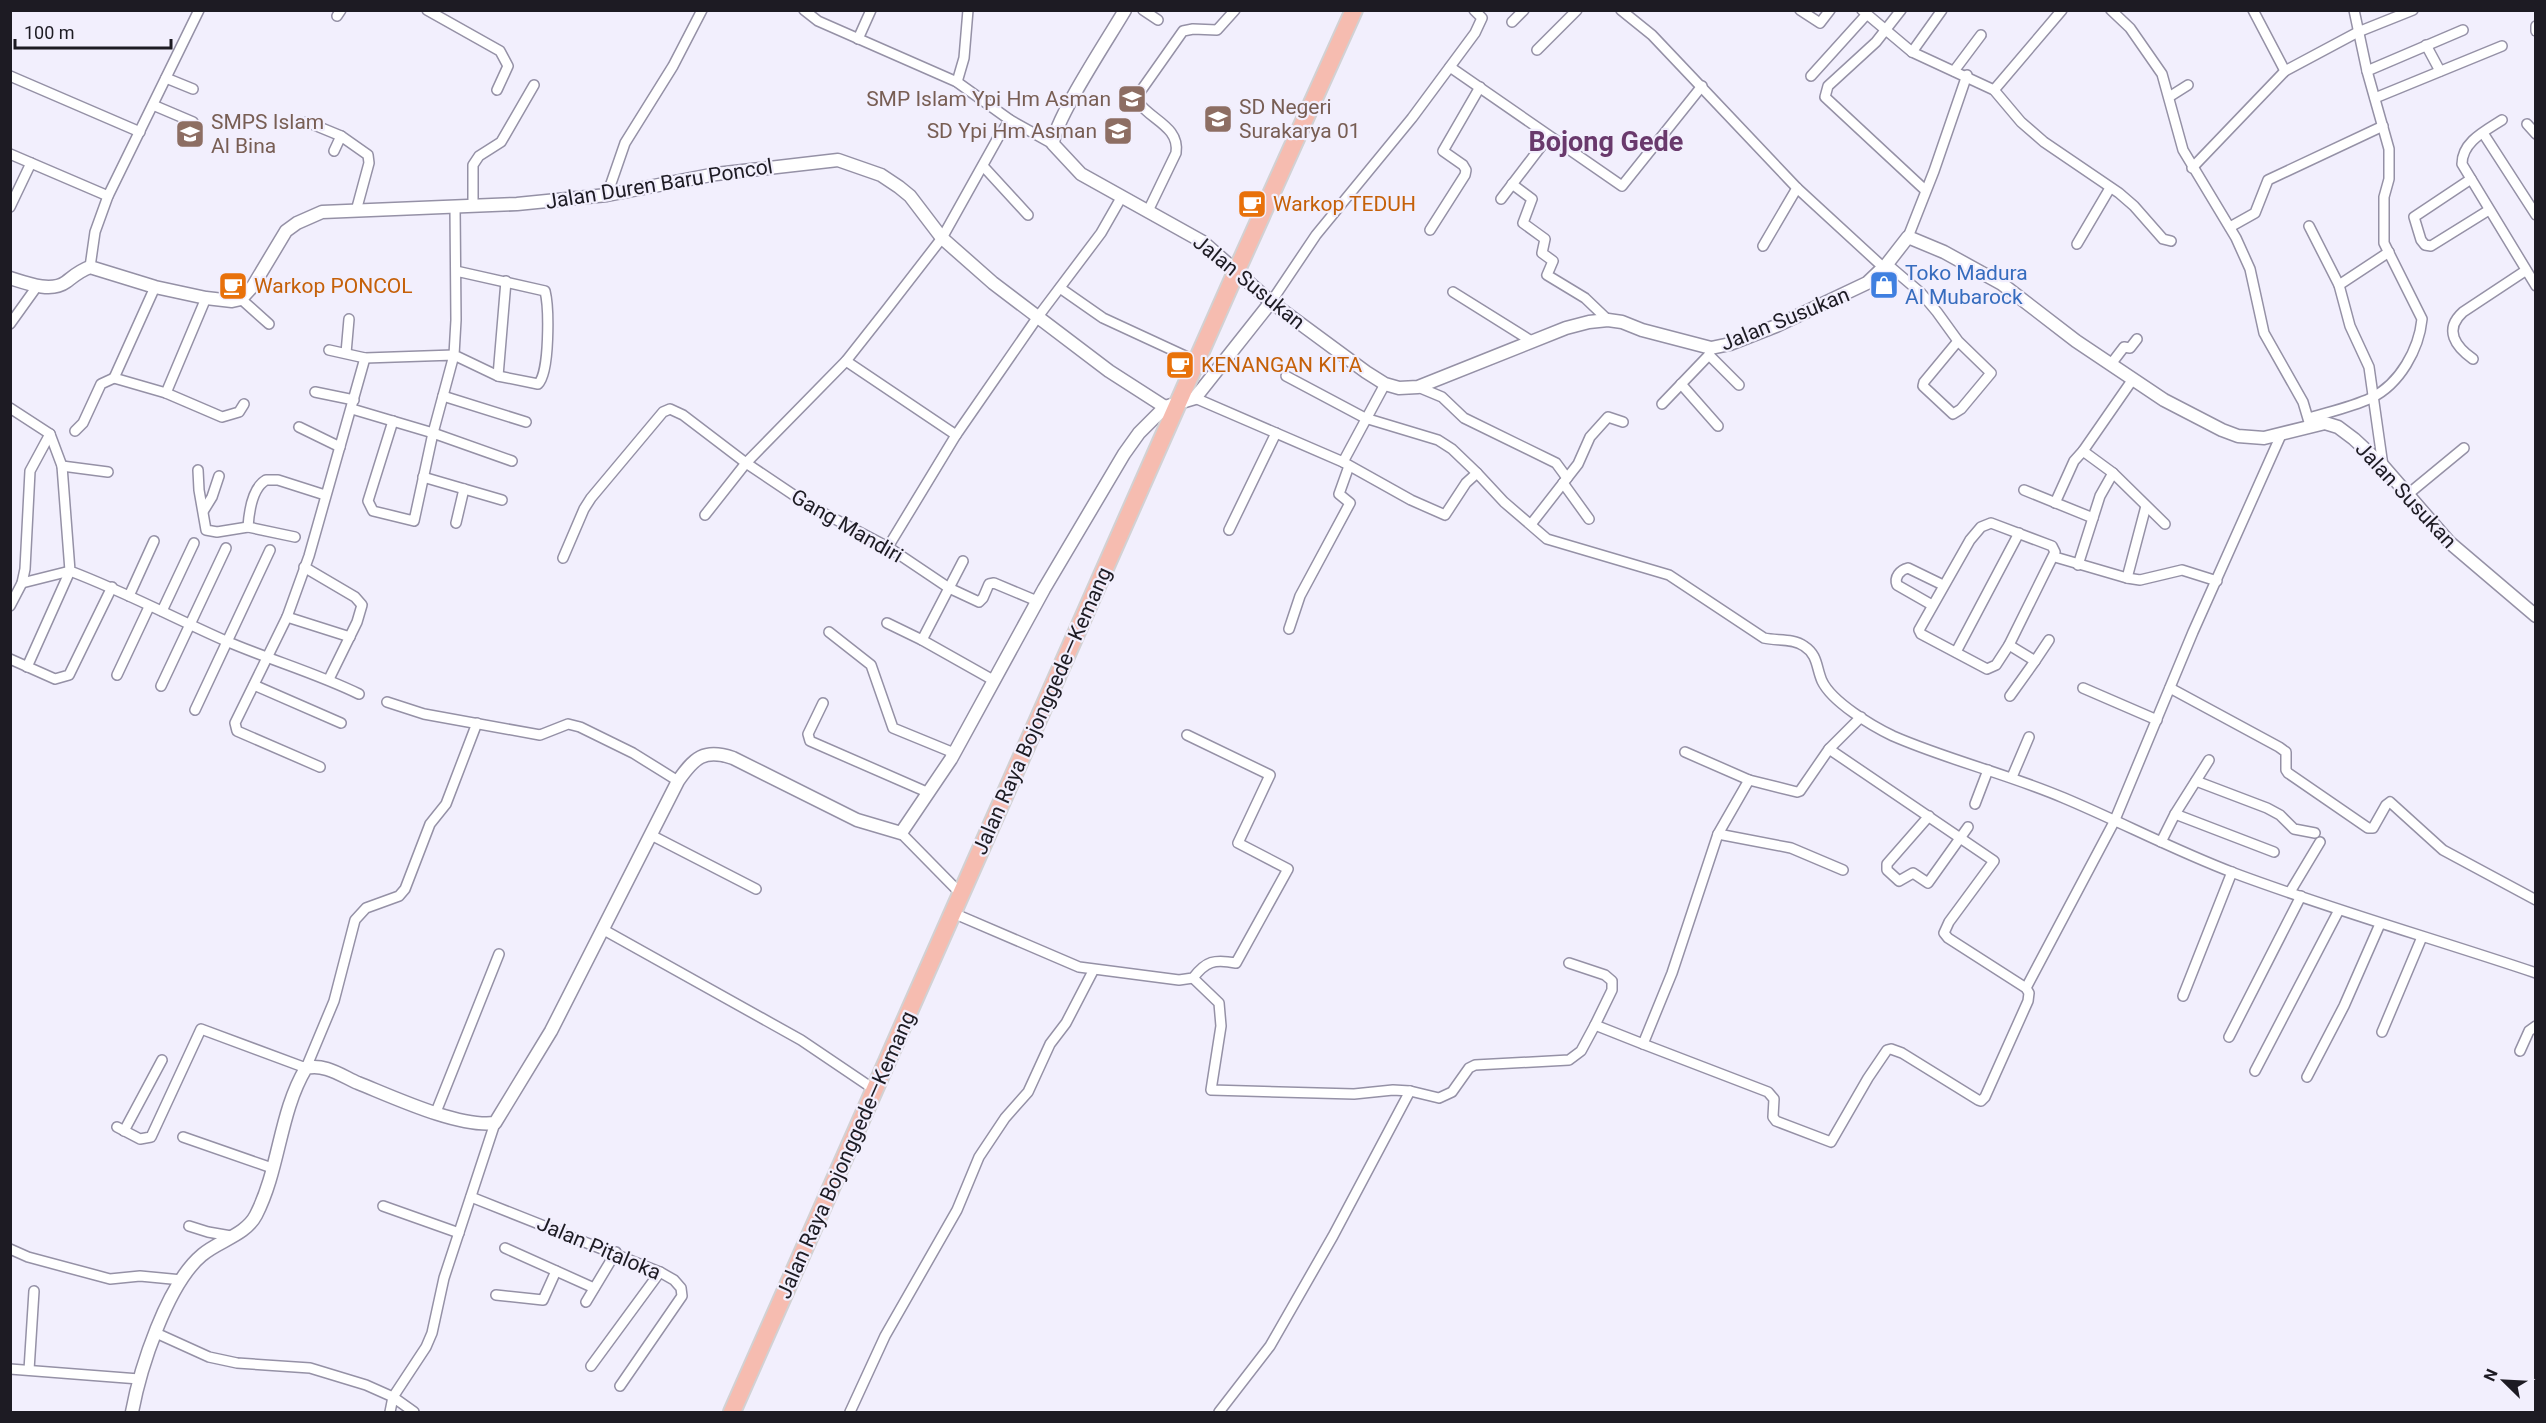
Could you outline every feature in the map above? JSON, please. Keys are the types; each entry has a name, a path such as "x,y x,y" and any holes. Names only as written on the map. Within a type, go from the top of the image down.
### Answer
{"highway":[{"name":"Jalan Raya Bojonggede—Kemang","path":"732,1413 953,913 1171,405 1197,361 1354,10"}],"street":[{"path":"90,267 95,232 108,196 199,10"},
{"path":"426,10 500,51 508,66 497,90"},
{"path":"607,195 626,143 673,66 701,13 689,10"},
{"path":"804,10 818,21 957,82 1010,120 1053,144 1053,137 1069,105 1125,10"},
{"path":"858,39 871,10"},
{"path":"957,82 964,58 968,10"},
{"path":"1143,10 1158,20"},
{"path":"1148,211 1176,153 1177,145 1175,135 1144,110 1138,102 1140,92 1183,31 1217,30 1235,10"},
{"path":"901,833 954,753 1037,601 1124,454 1139,433 1171,405 1195,398 1271,302 1316,235 1412,118 1450,67 1481,20 1474,10"},
{"path":"1512,22 1524,10"},
{"path":"1537,50 1577,10"},
{"path":"1621,10 1652,35 1797,189 1885,266 1921,293 1958,341 1991,373 1961,409 1953,414 1923,386 1958,341"},
{"path":"1800,10 1820,23 1830,10"},
{"path":"1901,10 1887,31 1828,86 1825,97 1925,190"},
{"path":"1912,52 1942,10"},
{"path":"1994,90 2062,10"},
{"path":"2111,10 2130,28 2162,74 2176,132 2192,168 2230,227 2250,269 2264,333 2303,402 2309,423 2372,398 2404,369 2421,331 2422,319 2384,243 2384,197 2389,179 2389,149 2367,71 2354,10"},
{"path":"2253,10 2286,71"},
{"path":"2192,168 2286,71 2358,32 2413,10"},
{"path":"1811,76 1865,12 1912,52 1967,75 1994,90 2021,122 2044,142 2134,206 2163,239 2171,241"},
{"path":"2367,71 2463,30"},
{"path":"1954,71 1981,35"},
{"path":"2426,45 2440,71"},
{"path":"2375,98 2502,46"},
{"path":"1450,67 1622,186 1702,86"},
{"path":"1908,237 1934,171 1967,75"},
{"path":"10,76 140,132"},
{"path":"166,78 193,89"},
{"path":"2169,97 2188,85"},
{"path":"473,205 473,165 479,156 501,142 534,86"},
{"path":"1430,230 1465,175 1466,170 1463,165 1443,151 1480,87"},
{"path":"153,105 193,122"},
{"path":"705,515 746,463 846,361 942,238 1010,120"},
{"path":"2502,120 2466,147 2462,154 2462,164 2535,286"},
{"path":"307,122 341,136 368,155 356,211"},
{"path":"2527,124 2535,134"},
{"path":"2230,227 2255,213 2268,180 2383,126"},
{"path":"2483,133 2535,215"},
{"path":"334,151 341,136"},
{"path":"1501,199 1549,136"},
{"name":"Jalan Susukan","path":"1053,144 1081,174 1203,242 1271,302 1338,352 1385,384 1399,388 1418,387 1566,328 1608,320 1710,352 1776,326 1856,290 1885,266 1908,237 1944,252 2002,284 2111,364 2166,401 2222,430 2250,438 2281,435 2309,423 2325,423 2338,427 2383,466 2449,542 2535,616"},
{"path":"10,154 108,196"},
{"name":"Jalan Duren Baru Poncol","path":"241,299 253,286 286,231 297,223 322,212 517,204 607,195 716,174 838,160 881,175 899,187 910,196 942,238 993,283 1109,371 1171,405"},
{"path":"10,207 31,163"},
{"path":"983,166 1028,215"},
{"path":"2471,179 2414,217 2421,240 2425,245 2432,246 2489,210"},
{"path":"1512,184 1532,199 1523,224 1545,239 1542,253 1553,261 1547,275 1585,298 1608,320"},
{"path":"2078,244 2110,188"},
{"path":"1763,246 1797,189"},
{"path":"888,547 956,435 1037,318 1101,233 1121,198"},
{"path":"393,421 368,501 369,508 373,512 414,521 433,433 454,355 455,207"},
{"path":"2309,226 2339,285 2350,326 2369,367 2383,466"},
{"path":"2339,285 2389,252"},
{"path":"10,278 53,288 64,284 80,271 90,267 155,287 206,298 232,301 241,299 269,324"},
{"path":"329,350 366,358 454,355 498,376 538,384 543,379 546,361 545,291 456,271"},
{"path":"2474,359 2457,346 2454,337 2456,320 2463,312 2525,271"},
{"path":"498,376 506,281"},
{"path":"10,324 38,285"},
{"path":"114,378 155,287"},
{"path":"1060,288 1094,313 1197,361"},
{"path":"1453,292 1533,342"},
{"path":"166,393 206,298"},
{"path":"346,353 349,319"},
{"path":"2111,364 2124,347 2130,348 2137,339"},
{"path":"1662,404 1710,352 1739,385"},
{"path":"320,767 237,731 235,723 287,617 309,556 366,358"},
{"path":"846,361 956,435"},
{"path":"1286,376 1365,418 1438,440 1452,449 1504,502 1532,524 1539,533 1559,543 1669,575 1764,638 1782,639 1804,645 1816,657 1822,681 1834,696 1861,717 1890,734 1917,746 2012,777 2062,797 2114,822 2232,872 2338,910 2535,973"},
{"path":"75,431 83,423 101,384 114,378 166,393 222,417 239,412 244,404"},
{"path":"2055,503 2074,462 2133,379"},
{"path":"1289,629 1300,596 1350,503 1339,495 1346,464 1365,418 1385,384"},
{"path":"1681,384 1718,426"},
{"path":"1418,387 1442,397 1464,418 1556,463 1589,519"},
{"path":"315,392 393,421 512,460"},
{"path":"443,396 526,422"},
{"path":"1195,398 1346,464 1412,500 1444,514 1466,483 1477,473"},
{"path":"10,408 50,434 62,466 70,571 27,667"},
{"name":"Gang Mandiri","path":"563,558 587,504 666,410 683,415 746,463 810,507 888,547 949,588 979,602 989,584 994,583 1037,601"},
{"path":"1532,524 1578,464 1590,437 1608,417 1623,422"},
{"path":"299,427 340,447"},
{"path":"1229,530 1276,433"},
{"path":"10,606 22,583 25,569 30,471 50,434"},
{"path":"2026,988 2114,822 2281,435"},
{"path":"2407,495 2464,448"},
{"path":"2083,451 2113,473 2165,524"},
{"path":"62,466 108,472"},
{"path":"198,470 204,526 210,532 248,527 295,537"},
{"path":"2078,565 2100,496 2113,473"},
{"path":"204,510 209,504 219,476"},
{"path":"423,477 502,500"},
{"path":"248,527 254,497 258,487 266,480 278,480 325,495"},
{"path":"456,522 464,489"},
{"path":"2024,490 2093,518"},
{"path":"2127,578 2146,506"},
{"path":"1991,523 2019,532 2052,546 2055,557 2009,645 1991,669 1983,668 1919,632 1943,585 1970,540 1981,527 1991,523"},
{"path":"1956,652 2019,532"},
{"path":"129,596 154,542"},
{"path":"162,611 194,543"},
{"path":"161,686 226,548"},
{"path":"195,710 229,642 270,550"},
{"path":"2055,557 2140,580 2182,570 2217,581"},
{"path":"922,640 963,561"},
{"path":"304,567 361,601 362,604 357,622 329,679"},
{"path":"1932,605 1897,585 1897,577 1902,570 1908,568 1943,585"},
{"path":"22,583 70,571 112,587 149,607 229,642 329,679 359,694"},
{"path":"10,659 55,679 69,675 112,587"},
{"path":"117,675 149,607"},
{"path":"287,617 350,637"},
{"path":"887,623 993,680"},
{"path":"829,632 871,665 893,728 954,753"},
{"path":"2010,696 2049,640"},
{"path":"2009,645 2035,661"},
{"path":"254,685 341,723"},
{"path":"2084,688 2157,720"},
{"path":"2170,688 2279,747 2286,753 2288,773 2368,828 2373,828 2390,802 2443,850 2535,900"},
{"path":"387,702 424,714 540,735 568,724 580,727 633,753 678,781"},
{"path":"823,703 808,734 810,741 929,793"},
{"path":"1685,752 1749,780 1797,792 1800,791 1829,749 1861,717"},
{"path":"132,1413 139,1379 156,1333 182,1280 200,1257 219,1242 251,1223 256,1216 272,1168 287,1110 334,1001 355,920 366,908 399,896 405,889 430,824 446,804 477,723"},
{"path":"953,913 1062,960 1093,970 1164,980 1193,978 1204,965 1217,961 1236,963 1288,869 1238,843 1270,775 1187,735"},
{"path":"2012,777 2029,738"},
{"path":"1595,1025 1768,1092 1774,1099 1773,1117 1776,1121 1831,1142 1887,1050 1902,1053 1978,1100 1983,1100 2028,1001 2029,993 2026,988 1944,934 1945,927 1994,861 1829,749"},
{"path":"390,1413 393,1397 426,1347 432,1333 444,1278 495,1123 551,1031 678,781 701,756 721,753 857,820 901,833 961,894"},
{"path":"2161,842 2175,814 2209,760"},
{"path":"1975,804 1988,770"},
{"path":"1643,1044 1672,973 1718,834 1749,780"},
{"path":"2196,781 2267,808 2280,815 2294,829 2315,833"},
{"path":"2175,814 2274,852"},
{"path":"1929,816 1887,864 1887,870 1899,881 1913,873 1928,883 1968,827"},
{"path":"1718,834 1791,849 1843,870"},
{"path":"651,835 756,889"},
{"path":"2290,892 2320,842"},
{"path":"2183,996 2232,872"},
{"path":"2229,1037 2301,896"},
{"path":"2255,1071 2338,910"},
{"path":"2307,1077 2344,1006 2380,924"},
{"path":"604,930 801,1040 875,1090"},
{"path":"2382,1032 2422,937"},
{"path":"436,1112 499,954"},
{"path":"1193,978 1219,1003 1221,1026 1211,1090 1354,1094 1383,1090 1410,1091 1439,1098 1452,1092 1469,1068 1479,1064 1569,1060 1581,1051 1612,990 1612,981 1605,975 1569,963"},
{"path":"850,1413 880,1345 957,1210 979,1157 1005,1118 1028,1092 1050,1044 1066,1023 1093,970"},
{"path":"2520,1051 2529,1031 2535,1026"},
{"path":"162,1060 120,1129 140,1139 151,1137 201,1029 306,1068 314,1066 325,1068 436,1112 473,1123 495,1123"},
{"path":"1219,1413 1270,1346 1333,1236 1410,1091"},
{"path":"183,1137 272,1168"},
{"name":"Jalan Pitaloka","path":"471,1197 616,1252 660,1272 674,1280 681,1288 682,1296 620,1386"},
{"path":"383,1206 459,1233"},
{"path":"189,1226 231,1236"},
{"path":"505,1248 594,1288"},
{"path":"10,1249 28,1257 110,1279 140,1276 182,1280"},
{"path":"586,1302 616,1252"},
{"path":"496,1295 543,1300 556,1271"},
{"path":"591,1366 660,1272"},
{"path":"29,1370 34,1291"},
{"path":"156,1333 209,1357 237,1363 310,1368 366,1385 393,1397 414,1413"},
{"path":"10,1369 139,1379"}],"place":[{"name":"SMP Islam Ypi Hm Asman","path":"1132,99"},
{"name":"SD Negeri Surakarya 01","path":"1218,119"},
{"name":"SD Ypi Hm Asman","path":"1118,131"},
{"name":"SMPS Islam Al Bina","path":"190,134"},
{"name":"Warkop TEDUH","path":"1252,204"},
{"name":"Toko Madura Al Mubarock","path":"1884,285"},
{"name":"Warkop PONCOL","path":"233,286"},
{"name":"KENANGAN KITA","path":"1180,365"}],"district":[{"name":"Bojong Gede","path":"1606,142"}]}
